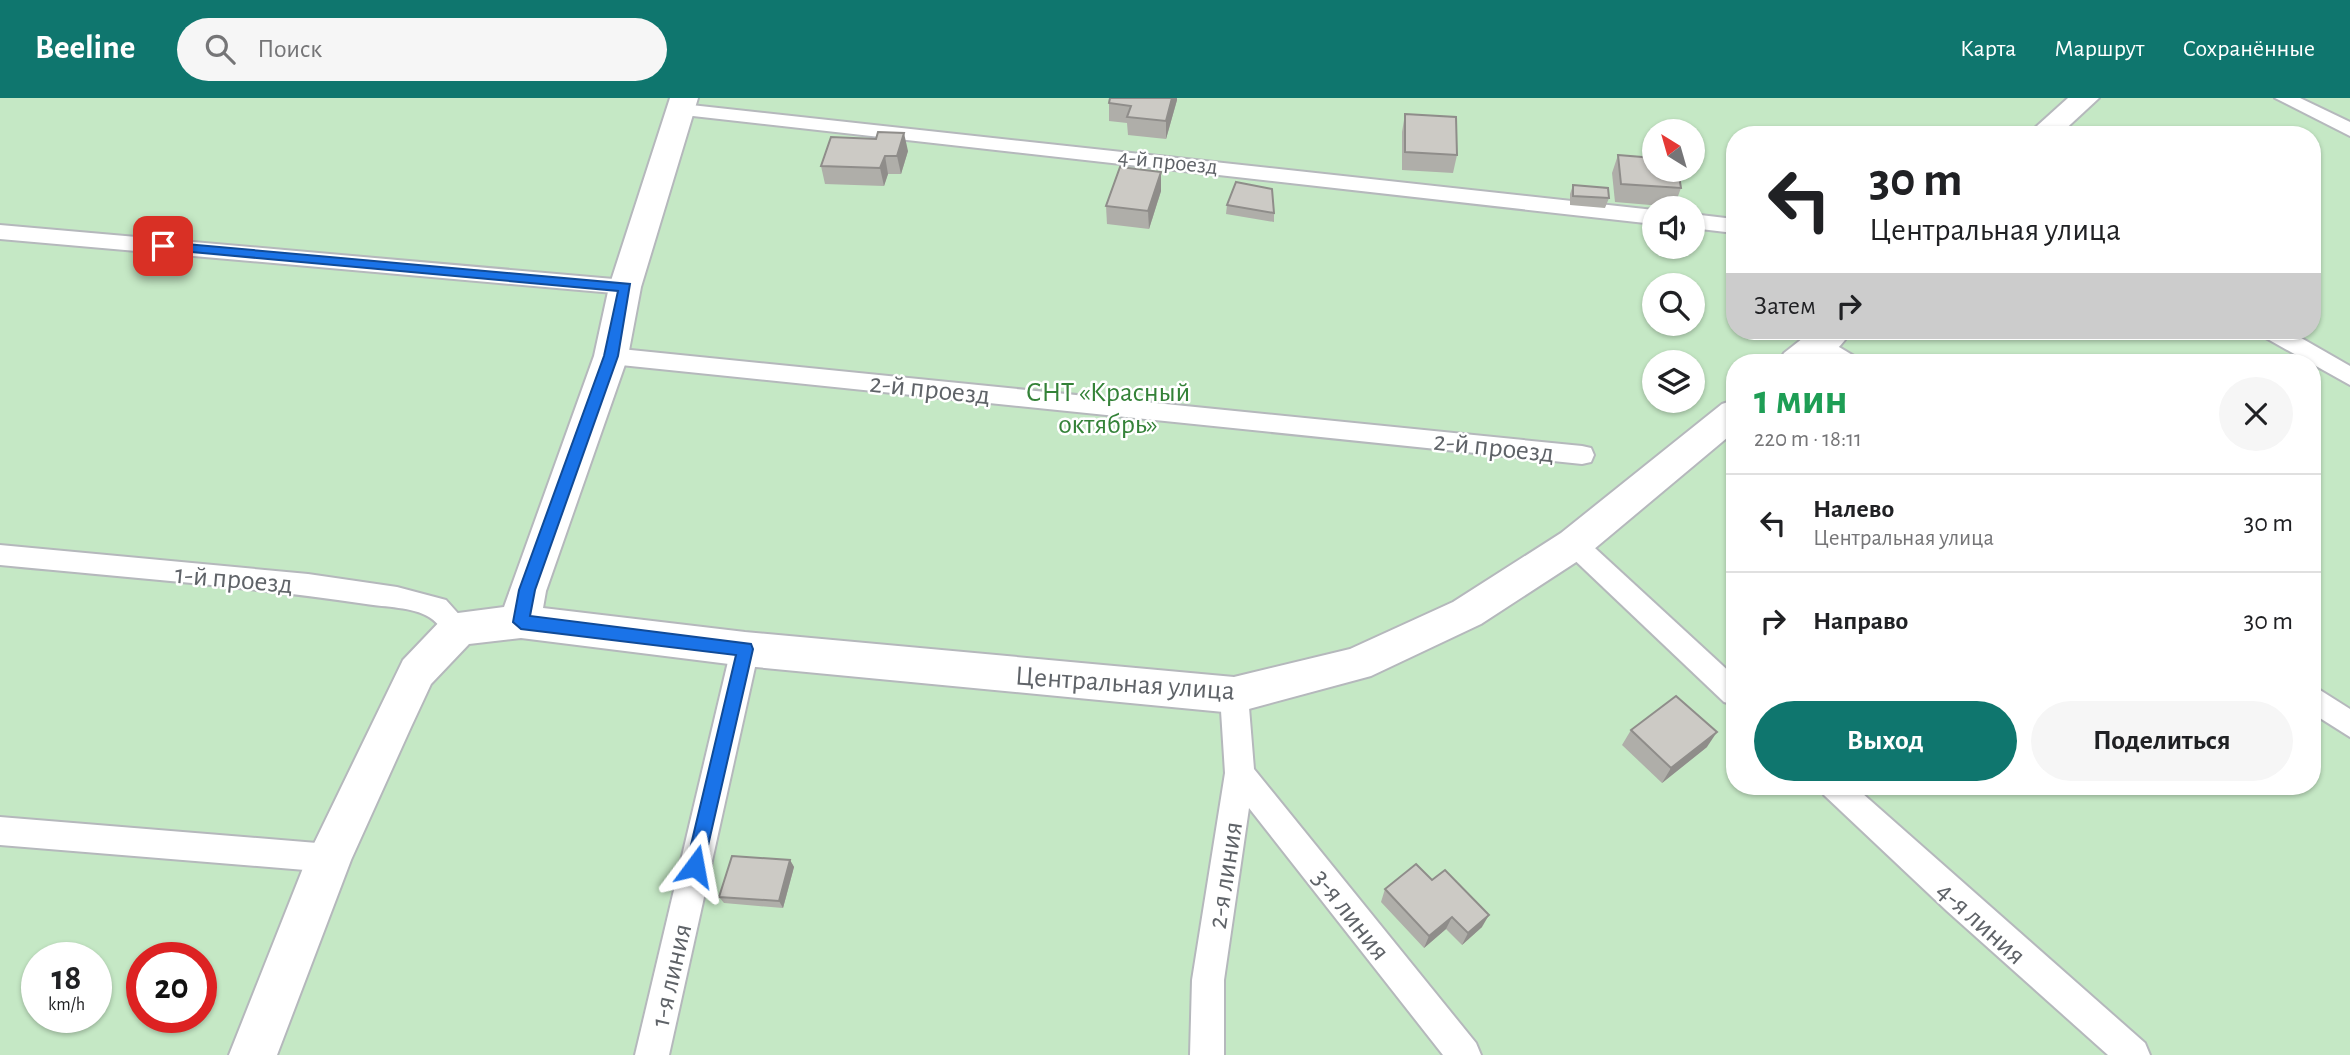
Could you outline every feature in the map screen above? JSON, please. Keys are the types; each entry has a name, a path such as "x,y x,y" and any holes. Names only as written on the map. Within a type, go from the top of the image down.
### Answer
{"street":[{"path":"2052,126 2085,98"},
{"path":"521,622 527,590 611,356 625,287 683,104"},
{"name":"Центральная улица","path":"458,629 521,622 745,649 1234,695 1357,664 1467,613 1574,544 1726,420"},
{"path":"253,1055 329,858 417,672 458,629"}],"lane":[{"path":"2285,98 2350,131"},
{"name":"4-й проезд","path":"683,104 1642,215"},
{"path":"1705,223 1726,225"},
{"path":"0,232 625,287"},
{"path":"2287,340 2311,354"},
{"path":"1816,345 1832,354"},
{"name":"2-й проезд","path":"611,356 1583,455"},
{"path":"2321,360 2350,377"},
{"path":"1574,544 1726,686"},
{"name":"1-й проезд","path":"0,555 308,585 397,598 437,608 458,629"},
{"name":"1-я линия","path":"652,1055 745,649"},
{"name":"2-я линия","path":"1208,1055 1208,980 1240,773 1234,695"},
{"path":"2321,704 2350,725"},
{"name":"3-я линия","path":"1240,773 1464,1055"},
{"name":"4-я линия","path":"1844,795 1958,901 2133,1055"},
{"path":"0,831 329,858"}],"green space":[{"name":"СНТ «Красный октябрь»","path":"0,98 2350,98 2350,1055 0,1055"}],"building":[{"path":"1110,98 1172,98 1166,121 1127,117 1131,106 1109,103"},
{"path":"1405,114 1456,117 1457,155 1405,152"},
{"path":"878,132 904,133 897,156 885,156 880,168 821,166 831,137 876,139"},
{"path":"1618,155 1642,157 1642,182 1680,182 1681,188 1621,184"},
{"path":"1120,167 1161,172 1148,211 1106,206"},
{"path":"1236,182 1272,189 1274,213 1227,205"},
{"path":"1573,185 1608,188 1609,198 1573,196"},
{"path":"1676,696 1717,732 1671,768 1631,730"},
{"path":"732,856 790,860 779,901 719,897"},
{"path":"1416,864 1432,880 1445,870 1489,915 1468,933 1452,917 1429,936 1385,889"}],"route":[{"path":"163,246 625,287 611,356 527,590 521,622 745,649 695,866"}]}
